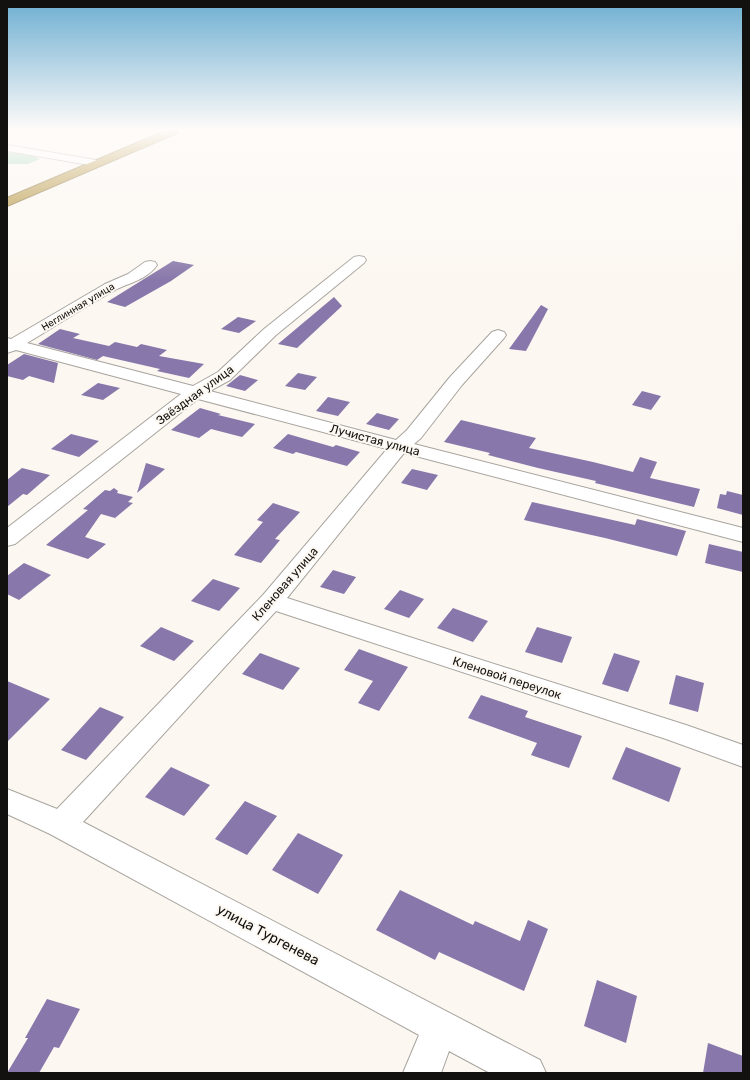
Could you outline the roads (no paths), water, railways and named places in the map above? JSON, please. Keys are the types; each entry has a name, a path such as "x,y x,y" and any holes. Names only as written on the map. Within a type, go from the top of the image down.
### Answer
{"highway":[{"path":"7,202 55,181"}],"street":[{"name":"Звёздная улица","path":"7,539 194,393 224,376 270,332 360,260"},
{"name":"Неглинная улица","path":"9,345 110,287 133,277 150,265"},
{"name":"Кленовая улица","path":"61,825 271,601 399,447 414,434 456,381 498,334"},
{"name":"Лучистая улица","path":"9,345 743,535"},
{"name":"Кленовой переулок","path":"271,601 676,732 743,756"},
{"name":"улица Тургенева","path":"7,801 61,825 527,1073"},
{"path":"422,1073 441,1027"}]}
